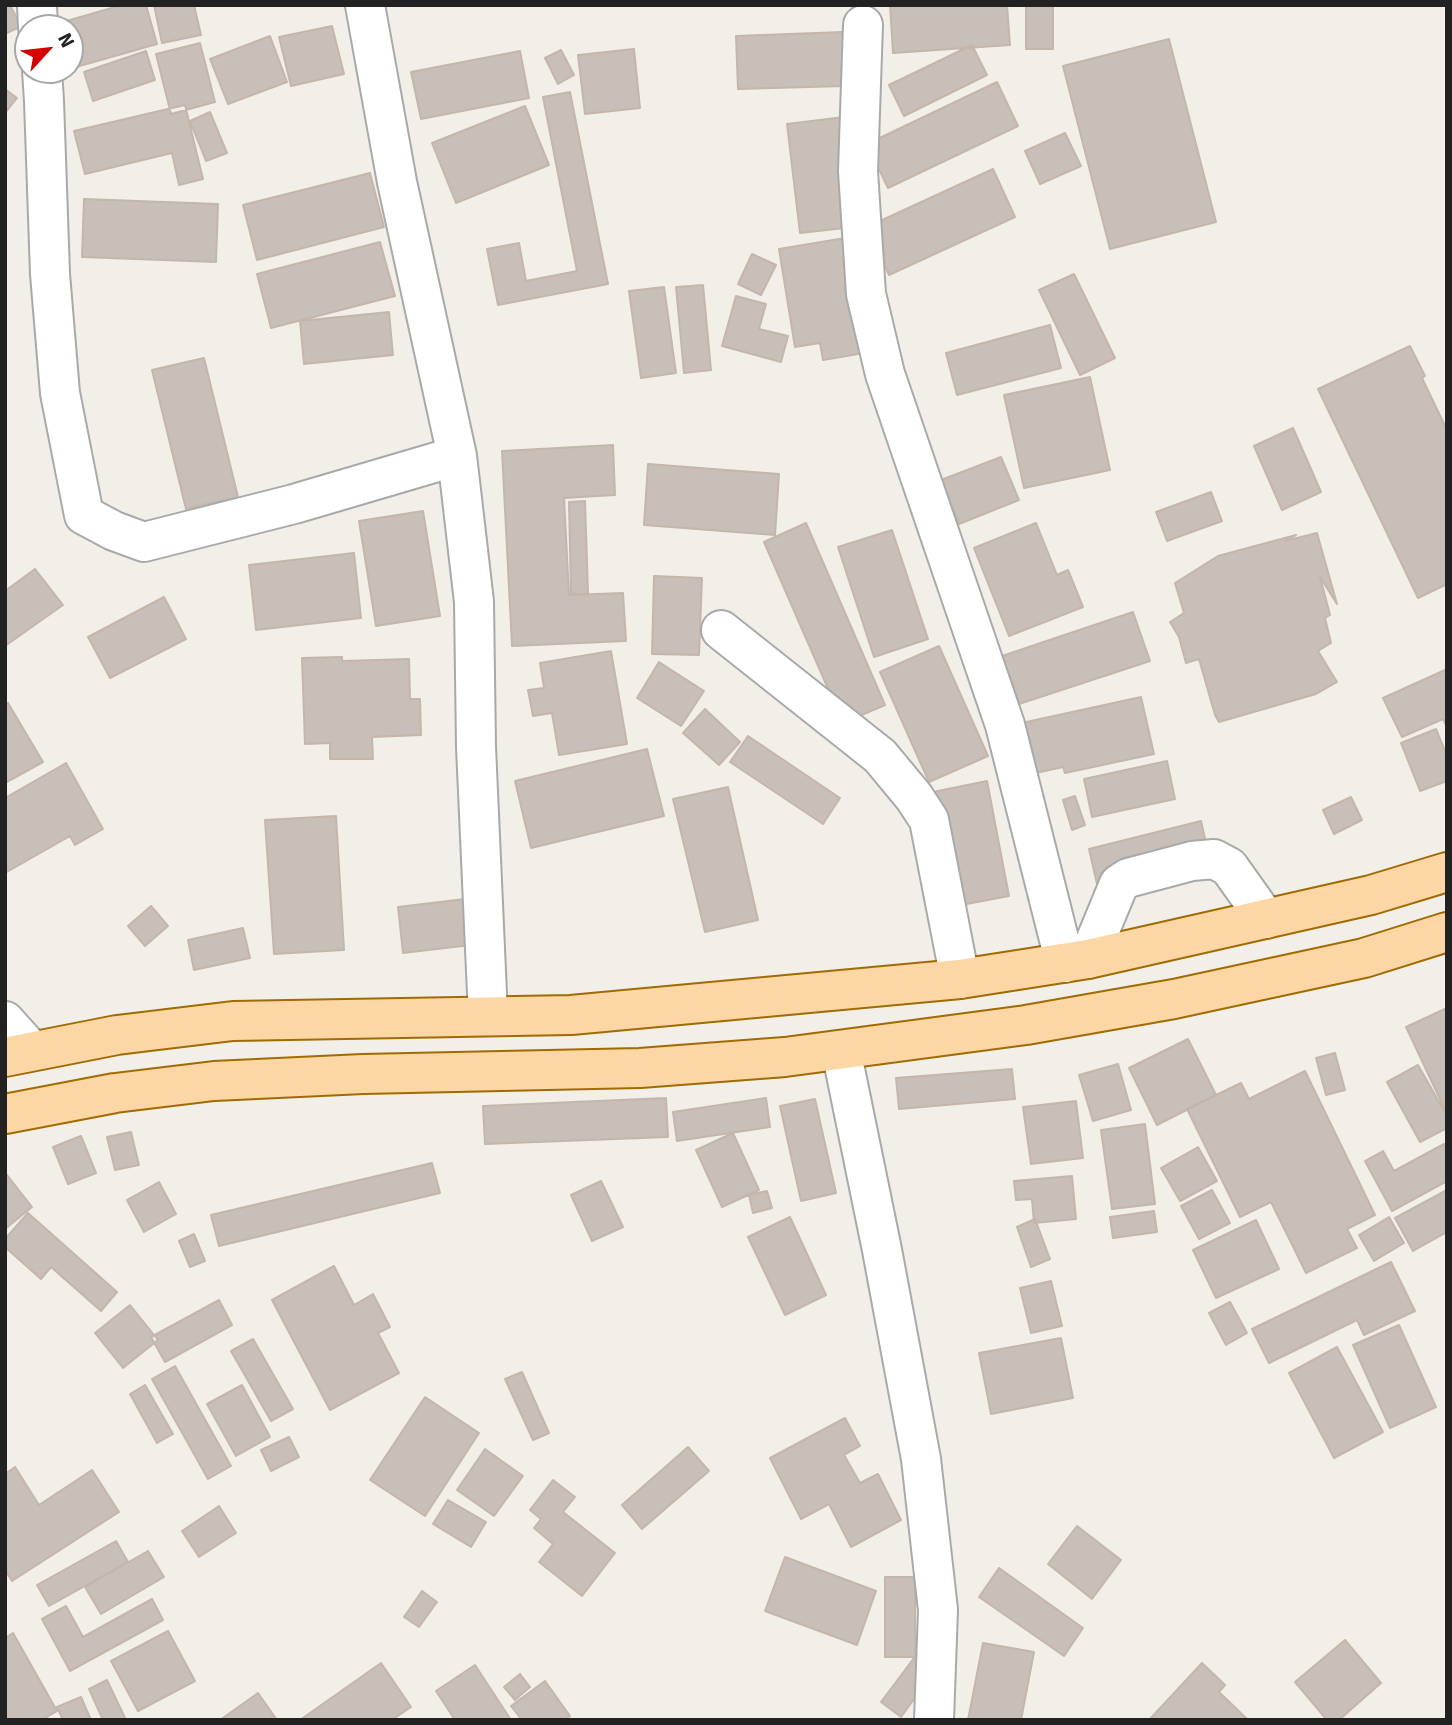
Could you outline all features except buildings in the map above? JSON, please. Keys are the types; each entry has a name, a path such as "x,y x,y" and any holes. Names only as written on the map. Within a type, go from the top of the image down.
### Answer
{"main road":[{"path":"19,1054 117,1035 233,1021 571,1015 960,979 1077,961 1371,895 1447,872"},
{"path":"5,1114 115,1093 214,1081 363,1074 640,1068 841,1050 1026,1025 1174,999 1364,958 1447,932"}],"street":[{"path":"365,5 397,183 457,456 474,602 488,1017"},
{"path":"863,25 858,171 866,294 885,374 1005,724 1077,961"},
{"path":"43,84 50,274 60,393 84,515 114,531 144,542 294,504 457,456"},
{"path":"721,630 880,755 914,797 929,820 960,979"},
{"path":"1077,961 1119,884 1128,878 1192,862 1214,859 1229,867 1266,919"},
{"path":"5,1021 19,1054"},
{"path":"841,1050 921,1460 937,1610 934,1720"}]}
